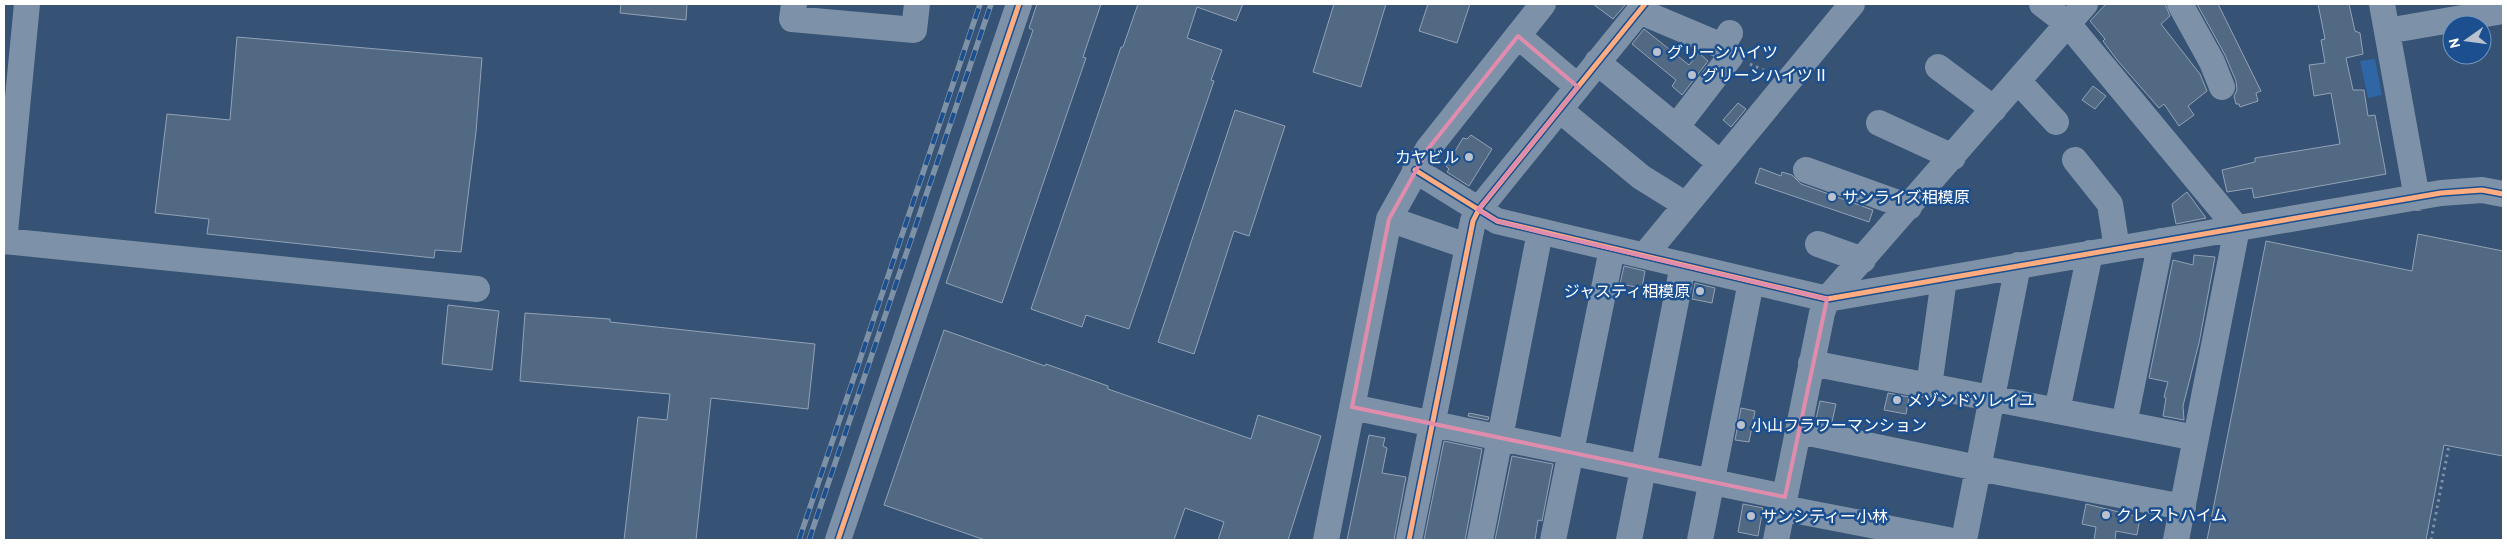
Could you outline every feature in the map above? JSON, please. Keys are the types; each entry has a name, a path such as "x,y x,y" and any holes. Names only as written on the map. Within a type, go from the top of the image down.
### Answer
{"street":[{"path":"27,4 4,241 477,289"},
{"path":"794,4 792,19 914,30 917,4"},
{"path":"838,540 1019,4"},
{"path":"1326,540 1388,219 1428,149 1544,4"},
{"path":"1644,256 1852,4"},
{"path":"2042,4 2068,24 2237,228"},
{"path":"1776,540 1822,313 1827,300 2085,4"},
{"path":"2180,4 2220,57 2222,87"},
{"path":"2382,4 2416,198"},
{"path":"1409,540 1473,221 1479,209 1642,8 1722,46 1731,45 1677,126"},
{"path":"2387,31 2503,11"},
{"path":"1518,36 1578,87"},
{"path":"1597,62 1720,162"},
{"path":"1938,67 1994,109"},
{"path":"2018,81 2056,122"},
{"path":"1560,110 1641,177 1686,205"},
{"path":"1879,123 1952,157"},
{"path":"1415,170 1497,221 1827,300 2018,265 2464,190 2482,190 2503,194"},
{"path":"1806,170 1909,206"},
{"path":"2079,175 2110,204 2117,249"},
{"path":"1388,219 1467,246"},
{"path":"2176,540 2237,228"},
{"path":"1480,540 1540,232"},
{"path":"2124,424 2161,241"},
{"path":"1818,244 1863,260"},
{"path":"1553,540 1612,249"},
{"path":"2057,411 2090,253"},
{"path":"1629,540 1683,265"},
{"path":"1964,540 2018,265"},
{"path":"1928,386 1944,279"},
{"path":"1700,540 1751,282"},
{"path":"1812,363 2196,438"},
{"path":"1352,407 1711,482 1784,502 1948,540"},
{"path":"1799,431 2183,508"}],"path":[{"path":"2431,540 2449,446"}],"highlighted area":[{"path":"1518,36 1578,87 1478,210 1497,221 1540,232 1827,299 1785,497 1352,407 1389,219 1428,149"}],"shaded area":[{"path":"2375,59 2382,95 2368,98 2360,61"}],"building":[{"path":"621,4 687,4 686,20 620,13"},
{"path":"1037,4 1101,4 1083,57 1086,58 1002,303 946,283 1033,30 1029,28"},
{"path":"1138,4 1243,4 1236,21 1197,7 1187,38 1222,50 1211,80 1214,81 1129,329 1086,315 1082,327 1031,309 1121,47 1123,47"},
{"path":"1334,4 1386,4 1361,87 1313,72"},
{"path":"1428,4 1470,4 1457,43 1419,31"},
{"path":"1593,4 1626,4 1613,19"},
{"path":"2106,4 2165,4 2170,16 2161,24 2200,74 2207,91 2188,106 2194,115 2179,126 2164,104 2159,108 2117,60 2103,41 2105,39 2090,21"},
{"path":"2197,4 2218,4 2261,91 2256,93 2258,101 2240,107 2239,104 2236,104 2234,96 2237,90 2236,81 2225,55"},
{"path":"2318,4 2349,4 2355,31 2360,33 2363,54 2346,58 2353,90 2364,90 2368,116 2375,115 2386,174 2254,198 2252,188 2227,192 2222,170 2255,162 2255,158 2340,144 2331,93 2314,96 2309,65 2325,63 2321,40 2325,39"},
{"name":"グリーンハイツ","path":"1644,29 1689,65 1699,53 1708,61 1682,95 1672,86 1676,80 1632,44"},
{"path":"237,37 482,58 476,132 461,252 435,250 434,258 207,234 209,219 155,213 167,114 230,120"},
{"path":"2093,86 2106,96 2095,109 2082,100"},
{"path":"1738,103 1746,109 1731,127 1723,120"},
{"path":"1235,110 1285,126 1249,236 1234,231 1194,354 1158,342"},
{"name":"カヤビル","path":"1471,135 1492,149 1469,186 1447,172 1449,169 1446,166 1463,138 1467,139"},
{"name":"サンライズ相模原","path":"1760,168 1781,176 1782,172 1792,175 1801,184 1873,210 1869,222 1755,183"},
{"path":"2187,192 2206,218 2176,224 2172,204"},
{"path":"2418,234 2503,251 2503,456 2444,445 2426,540 2207,540 2266,241 2412,271"},
{"path":"2194,255 2215,257 2199,343 2183,406 2184,420 2163,416 2166,398 2164,397 2168,382 2149,378 2173,260 2193,265"},
{"path":"1624,266 1645,271 1642,288 1620,284"},
{"path":"1695,283 1715,288 1712,303 1692,299"},
{"path":"448,305 499,311 492,370 442,364"},
{"path":"525,313 610,319 610,322 815,344 808,409 711,398 696,540 624,540 638,417 667,420 670,394 520,381"},
{"path":"944,330 1108,386 1108,389 1251,439 1258,415 1321,436 1288,540 1218,540 1224,522 1185,508 1174,540 985,540 884,505"},
{"name":"メゾンドソレイユ","path":"1888,393 1909,397 1906,414 1884,410"},
{"path":"1820,401 1836,404 1832,422 1816,419"},
{"name":"小山フラワーマンション","path":"1741,408 1755,411 1749,442 1735,440"},
{"path":"1469,413 1489,417 1488,420 1468,416"},
{"path":"1369,435 1385,438 1383,446 1387,448 1382,473 1406,477 1394,540 1347,540"},
{"path":"1444,441 1482,449 1465,540 1424,540"},
{"path":"1512,456 1553,464 1542,521 1538,520 1535,540 1495,540"},
{"name":"サンシティー小林","path":"1743,504 1763,508 1758,536 1738,532"},
{"name":"クレストハイム","path":"2086,504 2140,517 2137,535 2116,531 2115,540 2094,540 2096,527 2082,524"}],"railway":[{"path":"799,540 980,4"},
{"path":"809,540 991,4"}],"cycle path":[{"path":"838,540 1019,4"},
{"path":"1409,540 1473,221 1479,209 1645,4"},
{"path":"1415,170 1497,221 1827,299 2441,193 2482,190 2503,194"}],"place":[{"name":"グリーンハイツ","path":"1657,52"},
{"name":"グリーンハイツⅡ","path":"1692,75"},
{"name":"カヤビル","path":"1469,157"},
{"name":"サンライズ相模原","path":"1832,197"},
{"name":"ジャスティ相模原","path":"1700,291"},
{"name":"メゾンドソレイユ","path":"1897,400"},
{"name":"小山フラワーマンション","path":"1741,425"},
{"name":"クレストハイム","path":"2106,515"},
{"name":"サンシティー小林","path":"1751,516"}]}
